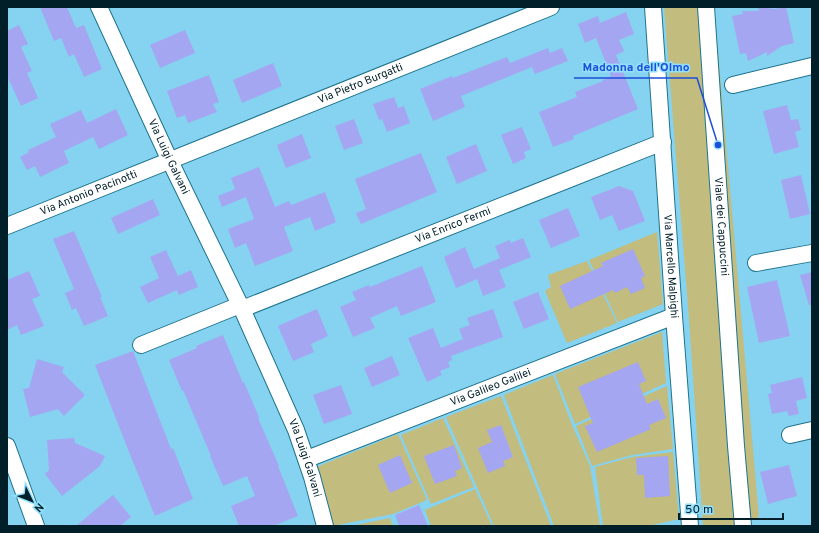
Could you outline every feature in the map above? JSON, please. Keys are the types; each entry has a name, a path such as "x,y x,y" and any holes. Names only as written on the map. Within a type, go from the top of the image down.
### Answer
{"street":[{"name":"Via Luigi Galvani","path":"99,7 170,161 241,307 296,430 307,459 324,526"},
{"name":"Via Pietro Burgatti","path":"170,161 551,7"},
{"name":"Via Marcello Malpighi","path":"653,7 690,526"},
{"name":"Viale dei Cappuccini","path":"706,7 736,446 743,526"},
{"path":"733,85 812,66"},
{"name":"Via Enrico Fermi","path":"241,307 663,142"},
{"name":"Via Antonio Pacinotti","path":"7,226 170,161"},
{"path":"756,263 812,253"},
{"path":"141,345 241,307"},
{"name":"Via Galileo Galilei","path":"307,459 674,316"},
{"path":"790,435 812,430"},
{"path":"7,446 34,526"}],"shaded area":[{"path":"664,7 714,7 759,517 751,519 751,526 703,526 689,319"},
{"path":"657,232 663,304 618,322 589,260"},
{"path":"587,261 617,323 567,343 545,291 551,287 548,275"},
{"path":"662,332 666,383 575,424 555,374"},
{"path":"553,375 572,425 590,466 600,526 554,526 504,395"},
{"path":"667,386 673,449 632,455 592,466 576,426"},
{"path":"501,396 551,526 494,526 446,417"},
{"path":"443,418 474,487 431,504 401,435"},
{"path":"398,434 427,500 393,514 332,526 314,468"},
{"path":"673,452 679,519 648,526 603,526 595,467 632,457"},
{"path":"475,489 492,526 431,526 425,510"},
{"path":"390,518 393,526 351,526"}],"building":[{"path":"40,7 67,7 76,28 84,25 102,69 84,77 74,54 69,57 61,38 54,41"},
{"path":"758,7 774,9 786,7 794,43 782,46 767,56 767,52 748,61 746,53 740,54 732,16 743,14 742,11 759,11"},
{"path":"626,12 634,34 619,40 624,51 616,55 638,109 573,136 574,139 553,147 539,112 577,97 575,92 603,81 611,76 596,38 585,43 578,24 598,16 600,23"},
{"path":"19,25 28,44 21,47 32,71 27,73 38,98 21,106 7,76 7,31"},
{"path":"185,30 195,53 160,68 150,45"},
{"path":"548,48 550,53 562,48 568,61 535,74 532,67 461,96 465,107 433,121 420,89 507,57 510,63"},
{"path":"273,63 282,86 242,103 233,80"},
{"path":"209,75 219,102 213,104 217,112 188,123 185,115 177,118 167,91"},
{"path":"394,97 398,108 404,106 410,123 387,132 382,119 379,120 373,104"},
{"path":"787,105 791,120 798,119 801,130 795,132 799,147 774,154 763,111"},
{"path":"116,109 128,135 99,149 93,137 64,151 69,163 40,177 35,166 27,170 20,157 29,152 28,150 56,137 50,124 81,110 87,123"},
{"path":"354,119 363,143 344,150 335,126"},
{"path":"522,127 531,149 524,152 526,158 513,164 501,135"},
{"path":"302,134 311,158 286,168 277,145"},
{"path":"476,144 487,171 457,184 446,157"},
{"path":"421,153 437,192 361,224 356,213 366,209 355,179"},
{"path":"259,167 275,207 289,201 291,205 325,192 336,222 315,231 310,217 284,227 293,251 255,266 246,243 235,248 228,229 254,219 246,197 222,207 218,196 235,189 231,178"},
{"path":"801,175 810,214 790,219 781,180"},
{"path":"619,186 633,191 645,221 619,231 612,215 600,220 591,197"},
{"path":"153,199 160,215 118,234 111,218"},
{"path":"568,208 580,236 551,248 539,220"},
{"path":"74,231 102,297 100,297 108,316 84,326 76,308 72,310 65,293 74,289 53,239"},
{"path":"523,238 531,257 499,270 506,287 483,296 477,279 456,288 444,257 465,247 474,269 500,258 495,246 510,240 511,243"},
{"path":"633,249 645,276 641,278 645,288 631,294 627,287 615,293 613,290 570,309 560,286 603,266 601,263"},
{"path":"166,250 178,276 191,270 198,287 179,295 177,290 148,303 140,287 159,278 150,257"},
{"path":"422,266 436,302 401,316 397,306 370,318 375,328 353,337 340,307 356,300 352,292 369,285 370,287"},
{"path":"29,271 40,296 32,299 44,326 21,335 17,325 7,330 7,280"},
{"path":"812,272 812,305 809,305 800,275"},
{"path":"777,280 790,336 759,343 747,287"},
{"path":"538,292 549,319 524,329 513,302"},
{"path":"317,309 328,336 311,344 314,352 293,361 278,326"},
{"path":"493,309 503,337 451,356 452,360 448,362 450,367 440,371 442,375 427,382 408,338 433,328 441,348 463,339 459,329 470,325 467,318"},
{"path":"223,335 259,417 258,418 279,466 298,516 273,526 239,526 231,506 255,496 247,476 223,486 169,360 197,348 196,346"},
{"path":"133,351 171,449 173,448 193,499 155,516 95,365"},
{"path":"392,356 400,375 372,387 364,368"},
{"path":"37,359 64,367 62,372 85,395 64,416 58,409 30,417 23,389 29,388"},
{"path":"638,362 646,381 639,384 647,404 658,399 666,418 649,425 651,429 597,452 585,426 593,423 578,387"},
{"path":"802,377 807,398 796,401 799,414 789,416 787,411 772,414 768,394 772,393 770,385"},
{"path":"341,385 352,414 324,424 313,395"},
{"path":"501,425 513,457 503,461 505,466 488,473 478,448 492,442 487,430"},
{"path":"74,438 75,443 105,456 100,466 62,496 45,474 49,470 47,440"},
{"path":"454,445 462,468 455,471 457,476 435,484 424,456"},
{"path":"400,455 412,483 390,493 378,465"},
{"path":"668,456 670,496 645,498 644,475 637,475 636,458"},
{"path":"789,465 797,496 768,504 760,472"},
{"path":"113,495 131,517 120,526 76,526"},
{"path":"419,505 428,526 399,526 395,515"}],"place":[{"name":"Madonna dell'Olmo","path":"718,145"}]}
